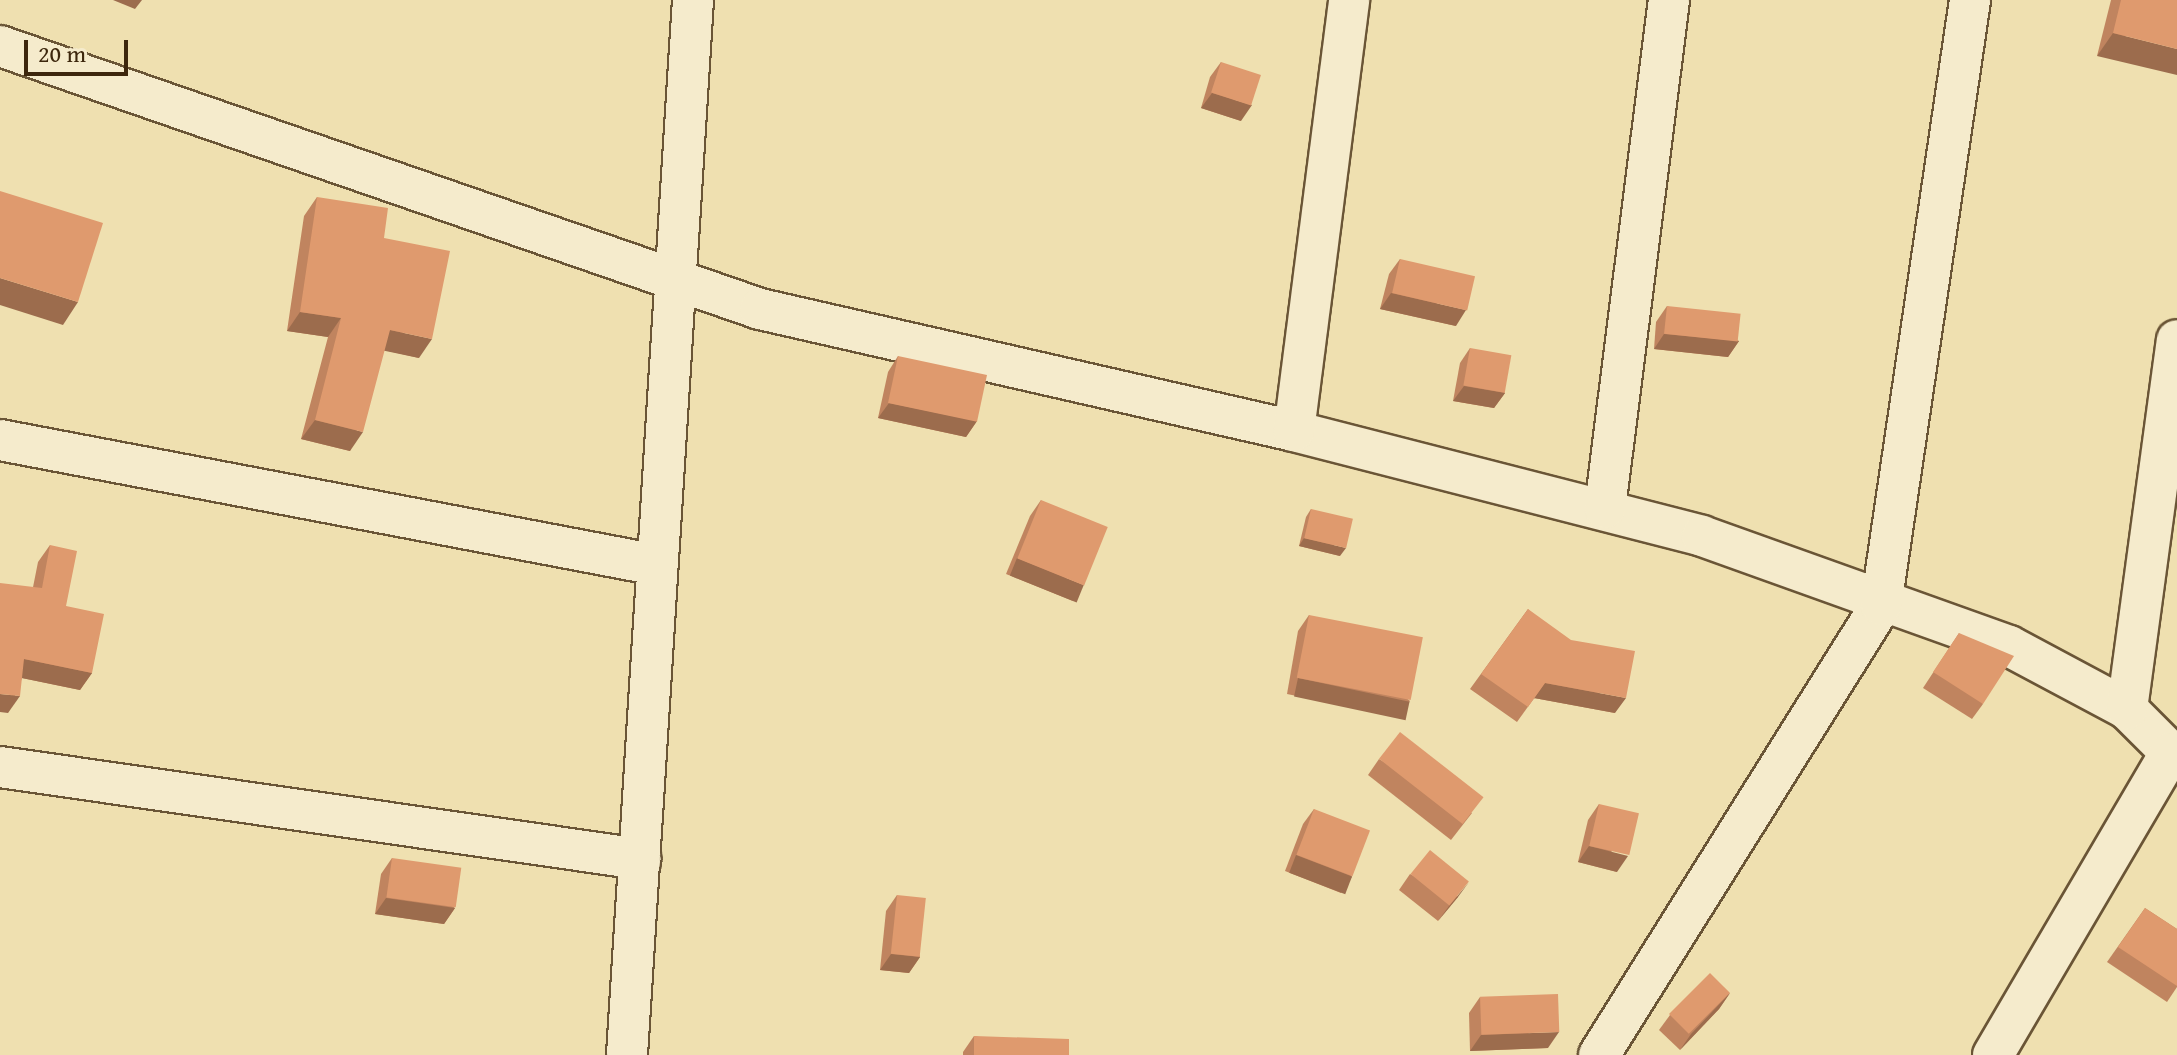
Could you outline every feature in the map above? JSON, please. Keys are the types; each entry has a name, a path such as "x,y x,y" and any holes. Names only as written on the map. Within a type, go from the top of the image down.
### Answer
{"street":[{"path":"627,1055 693,0"},
{"path":"1294,431 1349,0"},
{"path":"1605,508 1669,0"},
{"path":"1599,1055 1881,605 1970,0"},
{"path":"0,46 760,309 1294,431 1605,508 1775,561 1881,605 2009,646 2127,709 2175,755 1993,1055"},
{"path":"2127,709 2177,340"},
{"path":"0,440 657,565"},
{"path":"0,767 640,859"}],"building":[{"path":"2121,0 2177,0 2177,49 2113,33"},
{"path":"1221,62 1261,75 1251,105 1211,92"},
{"path":"0,191 103,223 78,302 0,278"},
{"path":"317,197 388,208 384,238 450,251 432,339 390,330 363,432 315,420 341,318 300,312"},
{"path":"1400,259 1475,276 1467,310 1392,293"},
{"path":"1667,306 1741,314 1738,342 1664,334"},
{"path":"1470,348 1511,355 1505,393 1463,385"},
{"path":"898,356 987,375 977,422 888,403"},
{"path":"1041,500 1108,527 1084,585 1017,558"},
{"path":"1311,509 1353,519 1346,548 1304,538"},
{"path":"50,545 77,551 66,606 104,614 92,673 24,659 20,696 0,694 0,583 42,588"},
{"path":"1528,609 1571,640 1635,651 1626,698 1545,683 1528,707 1481,674"},
{"path":"1309,615 1423,637 1411,700 1297,678"},
{"path":"1959,633 2014,656 1983,704 1933,672"},
{"path":"1400,732 1484,797 1463,824 1379,759"},
{"path":"1599,804 1639,813 1629,855 1589,846"},
{"path":"1314,809 1370,831 1352,876 1296,855"},
{"path":"1430,850 1469,881 1449,906 1410,874"},
{"path":"392,858 461,868 456,907 386,898"},
{"path":"897,895 926,898 920,957 891,954"},
{"path":"2145,908 2177,929 2177,986 2118,947"},
{"path":"1710,973 1730,993 1689,1034 1669,1014"},
{"path":"1558,994 1559,1032 1481,1035 1480,997"},
{"path":"974,1036 1069,1039 1069,1055 974,1055"}]}
